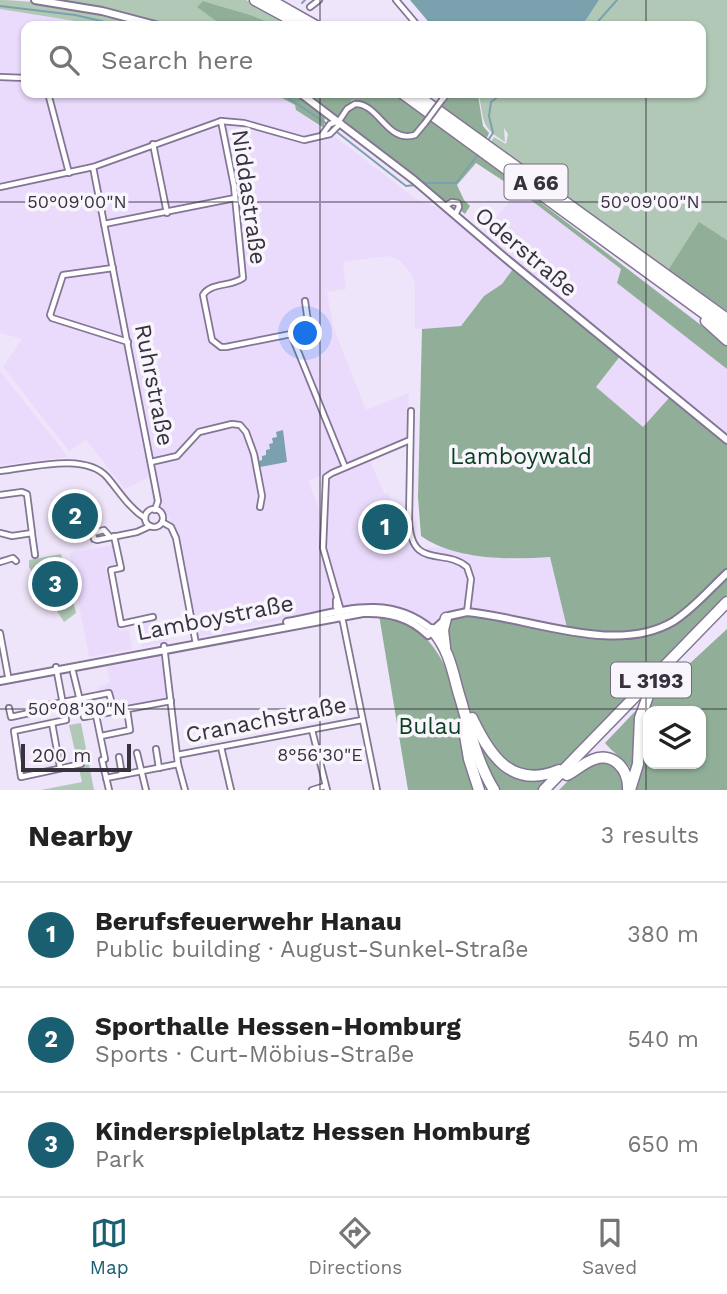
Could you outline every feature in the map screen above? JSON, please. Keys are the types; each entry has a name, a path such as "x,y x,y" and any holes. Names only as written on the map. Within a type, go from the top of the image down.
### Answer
{"highway":[{"path":"255,0 294,21"},
{"path":"270,0 307,21"},
{"name":"A 66","path":"409,98 680,290 727,319"},
{"name":"A 66","path":"419,98 482,148"},
{"path":"680,290 727,313"},
{"path":"680,290 727,340"},
{"name":"A 66","path":"680,290 727,330"},
{"name":"L 3193","path":"544,790 727,602"},
{"name":"L 3193","path":"553,790 727,610"},
{"path":"446,618 443,629 446,651 482,766 494,790"},
{"path":"430,632 446,651"},
{"path":"430,632 455,680"},
{"path":"629,790 638,764 639,718 652,688"},
{"path":"462,702 492,756 510,775 536,780 551,775 571,762"},
{"path":"462,702 469,759 479,790"},
{"path":"567,775 592,760 608,758 623,768 628,778 629,790"}],"street":[{"path":"35,0 102,11 140,21"},
{"path":"310,7 319,0"},
{"path":"396,0 414,21"},
{"path":"0,77 21,78"},
{"path":"49,98 69,173"},
{"name":"Oderstraße","path":"307,98 414,180 727,440"},
{"path":"0,187 93,167 220,121 244,123 298,140 310,140 321,137 330,127 340,122 349,107 361,104 400,135 415,135 444,98"},
{"path":"325,110 330,127"},
{"name":"Niddastraße","path":"220,121 235,198 243,278 237,282 210,287 203,295 211,337 215,344 226,347 291,334"},
{"path":"153,144 167,213"},
{"name":"Ruhrstraße","path":"93,167 151,462 158,501 155,510"},
{"path":"104,224 235,198"},
{"path":"113,268 62,275 50,313 52,318 128,342"},
{"path":"304,301 309,329 291,334 345,467"},
{"path":"411,411 411,534 417,546 428,556 457,561 467,567 471,579 467,612"},
{"path":"151,462 177,456 199,432 232,424 240,425 246,432 254,454 262,496 260,507"},
{"path":"377,790 341,606 323,548 326,477 410,440"},
{"path":"0,471 85,464 103,473 132,508 146,515 150,526"},
{"path":"0,495 22,492 27,494 35,555"},
{"path":"146,515 155,510 162,515 162,522"},
{"path":"153,617 121,624 111,570 121,568 112,536 137,532 162,522"},
{"path":"162,522 171,527 176,538 196,642"},
{"path":"0,533 12,536 32,533"},
{"path":"0,562 13,558 16,561"},
{"path":"430,632 446,618 467,612 600,635 635,635 675,620 727,573"},
{"name":"Lamboystraße","path":"3,678 341,614 388,613 430,632"},
{"path":"0,633 3,678"},
{"path":"165,648 178,764 185,790"},
{"path":"56,669 66,720 14,731 21,777 81,764"},
{"path":"73,672 84,717 171,701"},
{"path":"9,708 12,717 34,712 33,708 109,693 114,712"},
{"path":"101,736 130,729 127,709"},
{"path":"96,715 109,790"},
{"name":"Cranachstraße","path":"177,755 362,720"},
{"path":"52,723 60,768"},
{"path":"312,730 326,788 312,790"},
{"path":"221,747 231,790"},
{"path":"156,749 159,768"},
{"path":"137,752 146,790"},
{"path":"119,757 122,775"},
{"path":"106,778 178,764"}],"shaded area":[{"path":"0,9 75,21 21,21 21,98 283,98 296,105 296,110 416,199 440,208 476,240 519,191 621,269 618,284 727,369 727,440 724,443 669,398 643,427 595,387 621,356 513,269 502,284 484,296 461,326 422,329 415,328 415,283 412,275 399,260 388,256 343,262 346,289 327,292 334,329 366,410 409,393 408,439 308,481 318,506 324,539 327,478 370,461 384,493 389,494 412,550 437,547 512,560 550,557 568,633 457,617 446,625 442,638 424,620 412,613 382,605 342,608 197,637 176,532 163,507 153,506 149,477 125,489 86,440 69,451 3,367 22,339 0,333"},
{"path":"0,371 68,457 0,465"},
{"path":"113,545 116,564 105,566 119,631 129,630 132,649 89,657 69,553"},
{"path":"155,614 159,631 166,630 169,641 142,647 136,618"},
{"path":"161,657 167,701 115,710 111,691 99,693 98,687 110,682 107,667"}],"green space":[{"path":"0,0 20,1 132,21 75,21 0,9"},
{"path":"54,0 246,0 283,21 265,21 203,1 219,21 150,21"},
{"path":"599,0 727,0 727,240 699,223 668,270 490,143 494,137 506,144 508,134 504,128 505,142 488,128 480,98 706,98 706,21 586,20"},
{"path":"203,1 265,21 216,21 197,7"},
{"path":"282,98 303,98 325,115 324,128 296,110 295,105"},
{"path":"311,98 400,98 426,117 413,133 403,133 395,130 376,110 361,101 352,100 338,116"},
{"path":"448,98 478,98 483,126 489,133 486,140 442,106"},
{"path":"357,105 362,106 386,129 400,137 416,137 431,121 727,345 727,369 617,283 621,269 519,191 476,163 457,185 470,206 465,214 460,210 461,205 457,200 442,201 342,119 348,110"},
{"path":"699,222 727,240 727,311 668,270"},
{"name":"Lamboywald","path":"513,269 621,355 596,387 643,427 669,398 724,443 727,440 727,595 566,761 555,770 524,778 498,756 486,741 461,688 442,637 448,624 468,614 568,632 550,557 483,557 435,544 421,536 418,497 422,329 461,326 484,296 502,284"},
{"path":"61,554 76,613 64,622 29,567 29,560"},
{"name":"Bulau","path":"379,615 397,619 412,627 436,651 445,666 457,699 468,763 478,790 408,790"},
{"path":"727,629 727,790 633,790 643,716 643,769 706,769 706,706 646,706"},
{"path":"644,702 634,774 605,743"},
{"path":"81,723 94,790 41,790 82,782 69,725"},
{"path":"472,724 499,768 508,775 519,780 548,781 539,790 497,790 485,766"},
{"path":"596,760 618,765 626,790 559,790 578,771"}],"water":[{"path":"410,0 599,0 584,21 428,21"},
{"path":"283,430 287,462 260,467 259,461 266,455 266,450 270,449 272,438 277,437 276,432"}],"waterway":[{"path":"302,3 305,0"},
{"path":"598,21 617,0"},
{"path":"0,6 101,21"},
{"path":"288,98 324,122 406,186 416,185"},
{"path":"487,142 493,133 489,116 491,102 496,98"},
{"path":"421,183 456,183 480,152"}],"place":[{"name":"Sporthalle Hessen-Homburg","path":"75,516"},
{"name":"Berufsfeuerwehr Hanau","path":"385,527"},
{"name":"Kinderspielplatz Hessen Homburg","path":"55,584"}]}
